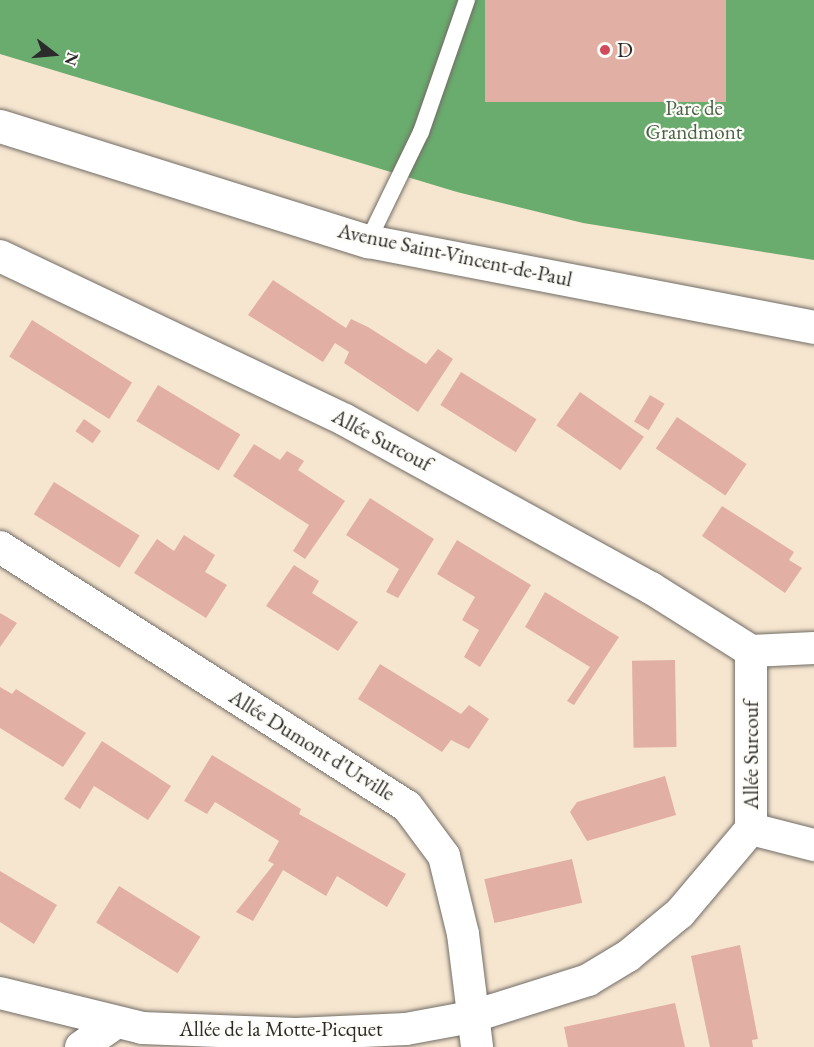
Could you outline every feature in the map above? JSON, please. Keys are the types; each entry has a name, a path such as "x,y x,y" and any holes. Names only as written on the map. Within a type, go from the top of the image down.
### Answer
{"street":[{"name":"Avenue Saint-Vincent-de-Paul","path":"0,126 368,240 814,327"},
{"name":"Allée Surcouf","path":"0,256 345,420 630,576 751,651 751,829 814,845"},
{"name":"Allée Dumont d'Urville","path":"0,547 407,806 444,856 463,934 471,1017 477,1047"},
{"path":"751,651 814,648"},
{"name":"Allée de la Motte-Picquet","path":"0,993 112,1025 296,1034 406,1029 471,1017 588,980 628,956 680,913 751,829"},
{"path":"81,1047 112,1025"}],"lane":[{"path":"368,240 421,132 467,0"}],"green space":[{"name":"Parc de Grandmont","path":"0,0 814,0 814,260 583,223 457,192 0,54"}],"building":[{"name":"D","path":"485,0 726,0 726,102 485,102"},
{"path":"273,280 346,328 351,319 368,327 426,364 438,349 453,359 418,412 344,363 349,352 335,343 323,362 248,315"},
{"path":"32,320 132,383 109,419 9,356"},
{"path":"461,372 536,419 516,452 440,405"},
{"path":"158,385 240,434 219,470 136,421"},
{"path":"580,392 644,437 620,470 556,426"},
{"path":"650,395 665,404 649,430 634,422"},
{"path":"677,417 747,464 725,495 656,449"},
{"path":"84,419 101,431 93,443 75,431"},
{"path":"254,444 280,460 287,451 304,461 298,470 345,501 305,559 293,551 309,525 233,476"},
{"path":"54,482 140,536 120,568 34,514"},
{"path":"370,498 434,539 398,598 386,592 399,569 346,535"},
{"path":"722,506 794,552 789,560 802,568 785,593 702,536"},
{"path":"184,535 215,555 205,572 227,585 206,618 134,573 157,539 174,551"},
{"path":"457,540 531,585 480,667 464,657 479,630 462,620 475,597 437,574"},
{"path":"294,565 319,581 312,593 358,622 338,651 266,606"},
{"path":"545,592 619,637 574,705 567,701 590,667 525,627"},
{"path":"0,613 17,623 0,647"},
{"path":"675,660 677,747 634,748 632,661"},
{"path":"380,664 461,714 469,705 489,719 469,749 451,740 442,752 358,699"},
{"path":"0,687 12,694 16,689 86,733 63,767 0,728"},
{"path":"102,741 171,786 148,820 94,786 80,809 64,799"},
{"path":"212,755 301,809 299,814 406,874 387,907 337,876 326,896 283,870 253,921 236,912 274,864 268,861 279,841 215,802 207,814 184,801"},
{"path":"665,776 676,815 587,841 570,812 577,802"},
{"path":"572,859 582,903 494,923 484,879"},
{"path":"0,871 57,905 34,944 0,922"},
{"path":"119,886 200,937 178,973 96,922"},
{"path":"740,945 758,1039 752,1040 753,1047 710,1047 691,956"},
{"path":"675,1003 685,1047 568,1047 564,1027"}],"place":[{"name":"D","path":"605,50"}]}
